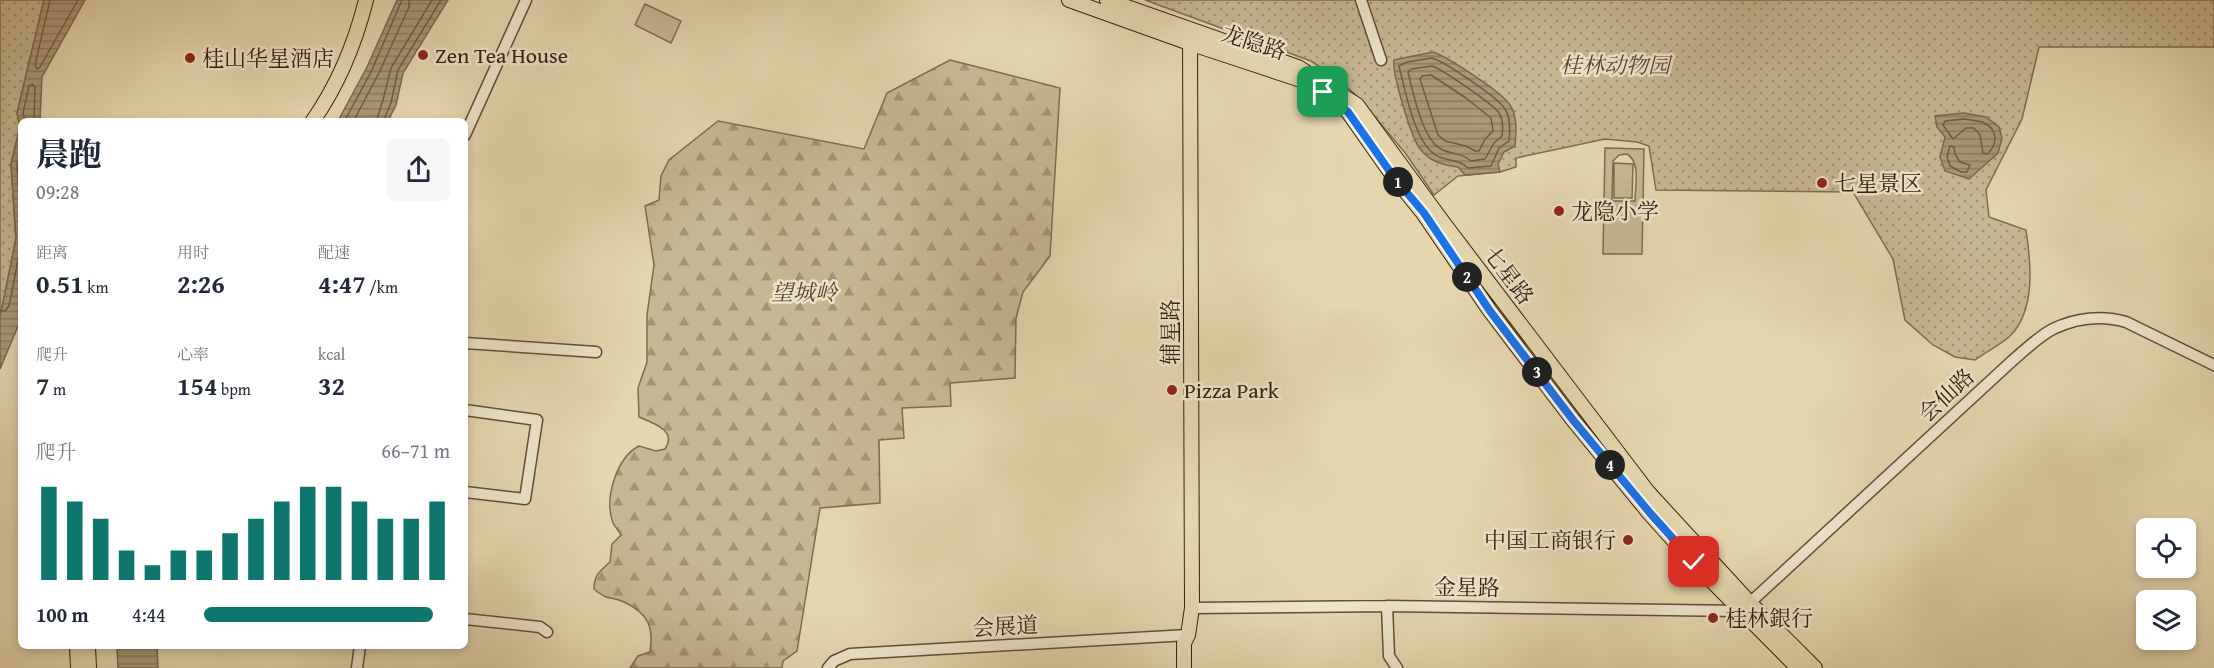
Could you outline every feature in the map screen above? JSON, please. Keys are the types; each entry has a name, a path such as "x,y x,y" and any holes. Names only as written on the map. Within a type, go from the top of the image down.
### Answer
{"main road":[{"path":"314,118 344,67 366,0"},
{"name":"龙隐路","path":"1069,0 1190,44 1275,70 1323,92"},
{"name":"七星路","path":"1107,0 1298,67 1357,105 1438,216 1648,492 1798,668"},
{"name":"辅星路","path":"1184,668 1184,643 1188,635 1192,608 1190,29"},
{"name":"七星路","path":"1323,92 1348,112 1393,176 1424,213 1490,311 1573,420 1650,513 1745,607 1815,668"},
{"name":"辅星路","path":"1188,635 1192,644 1192,668"},
{"path":"76,649 78,668"},
{"path":"88,649 89,668"}],"street":[{"path":"468,128 526,0"},
{"path":"1362,0 1381,60"},
{"name":"会仙路","path":"1745,607 2012,361 2052,329 2078,320 2100,317 2115,319 2126,322 2214,365"},
{"path":"468,342 596,352"},
{"path":"468,410 537,420 525,499 468,492"},
{"path":"1387,606 1389,656 1397,668"},
{"name":"金星路","path":"1192,608 1745,607"},
{"path":"468,619 540,627 547,632"},
{"name":"会展道","path":"828,668 834,661 850,654 1188,635"},
{"path":"357,668 360,649"}],"green space":[{"path":"0,0 44,0 17,113 18,135 11,164 16,239 0,317"},
{"name":"七星景区","path":"1145,0 2214,0 2214,47 2039,47 2022,119 1986,190 1989,217 2026,230 2030,271 2028,300 2018,325 2010,336 1975,360 1955,357 1933,345 1905,320 1893,259 1853,192 1656,190 1649,146 1637,142 1605,139 1516,158 1516,167 1500,172 1458,176 1434,195 1406,154 1359,98 1337,78 1311,61"},
{"path":"645,4 681,21 671,43 635,25"},
{"name":"望城岭","path":"950,60 1060,88 1050,256 1023,292 1016,318 1015,378 950,383 951,406 902,408 904,438 879,440 880,503 820,508 797,651 783,661 782,668 630,668 638,656 650,652 651,635 648,622 632,606 599,593 594,589 594,584 598,574 610,562 612,544 621,535 613,523 610,503 618,469 631,452 639,446 656,451 665,449 668,442 666,432 662,428 639,417 638,388 647,362 647,315 654,265 645,206 659,200 661,176 669,160 718,121 864,149 887,93"},
{"path":"1605,148 1644,149 1642,254 1603,254","holes":["1627,154 1636,168 1635,201 1612,201 1613,161 1619,155"]},
{"path":"1614,163 1633,164 1632,198 1614,198"}],"water":[{"path":"44,0 85,0 42,77 40,118 18,118 17,113"},
{"path":"397,0 448,0 403,73 396,105 390,118 340,118 367,67"},
{"path":"1433,52 1475,76 1505,99 1513,110 1516,130 1515,146 1504,152 1498,164 1500,172 1465,175 1458,167 1433,160 1417,144 1399,91 1394,60"},
{"path":"1964,113 1986,117 1999,127 2002,138 1998,153 1969,179 1945,171 1940,157 1945,137 1937,127 1935,116"},
{"path":"18,135 18,326 0,369 0,317 16,239 11,164"},
{"path":"117,649 157,649 158,668 118,668"}],"place":[{"name":"Zen Tea House","path":"423,55"},
{"name":"桂山华星酒店","path":"190,58"},
{"name":"七星景区","path":"1822,183"},
{"name":"龙隐小学","path":"1559,211"},
{"name":"Pizza Park","path":"1172,390"},
{"name":"中国工商银行","path":"1628,540"},
{"name":"桂林銀行","path":"1713,618"}],"route":[{"path":"1323,92 1348,112 1393,176 1424,213 1490,311 1573,420 1694,562"}],"park label":[{"name":"桂林动物园","path":"1615,65"}]}
